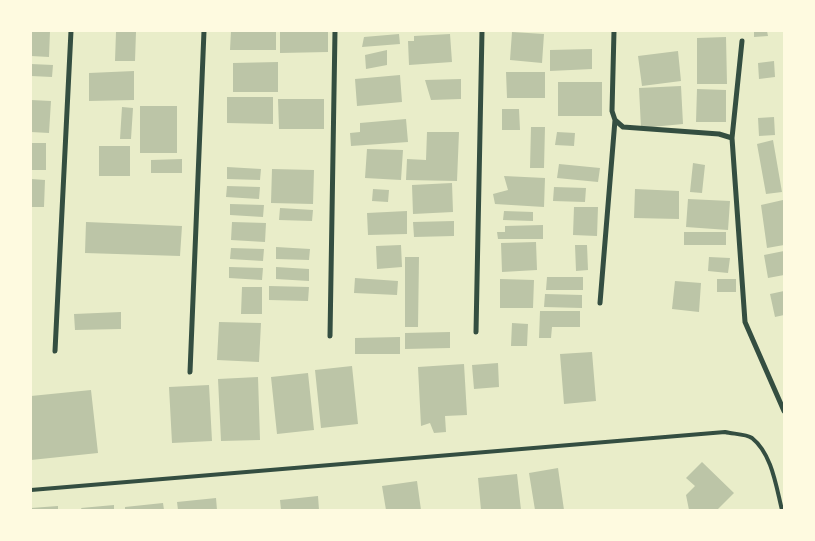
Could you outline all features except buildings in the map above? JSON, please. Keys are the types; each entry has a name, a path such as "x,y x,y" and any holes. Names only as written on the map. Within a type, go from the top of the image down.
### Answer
{"street":[{"path":"55,351 71,31"},
{"path":"190,372 204,31"},
{"path":"330,336 335,31"},
{"path":"476,332 482,31"},
{"path":"600,303 615,120 612,111 614,31"},
{"path":"742,41 732,138 745,322 784,411"},
{"path":"615,120 623,127 720,134 732,138"}],"lane":[{"path":"31,490 725,432 751,437 760,448 772,470 782,510"}]}
